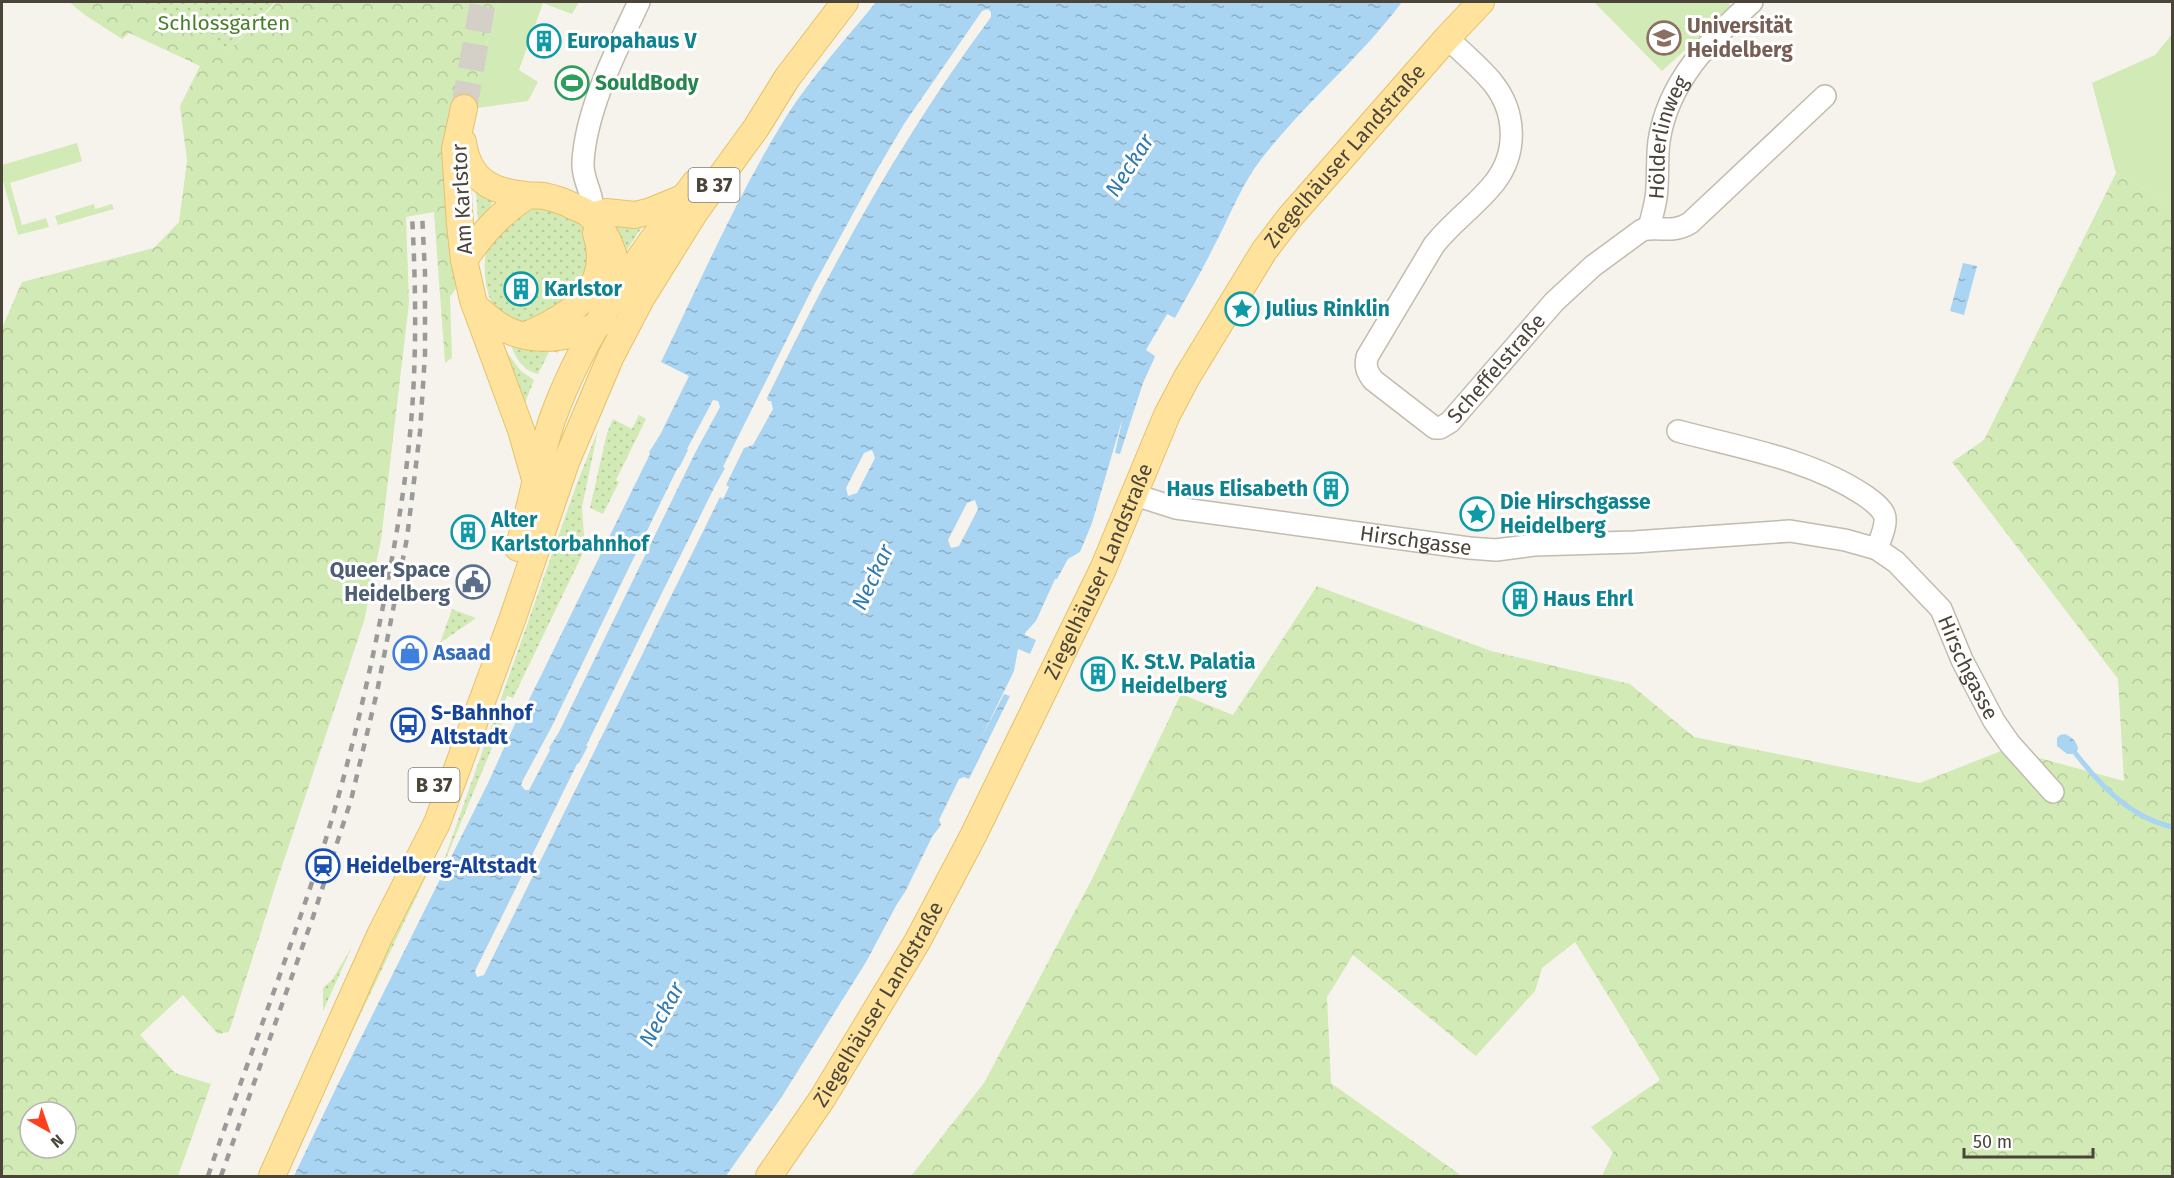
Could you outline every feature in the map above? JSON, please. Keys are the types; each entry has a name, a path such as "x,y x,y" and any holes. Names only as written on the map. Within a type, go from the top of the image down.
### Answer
{"main road":[{"name":"B 37","path":"380,935 490,634 524,529 552,422 565,388 596,326 629,304 756,128 787,78 845,2"},
{"name":"Ziegelhäuser Landstraße","path":"769,1176 822,1099 917,942 974,836 1103,569 1167,415 1187,377 1264,251 1327,173 1481,2"},
{"name":"B 37","path":"272,1176 380,935 437,823 512,620 566,462 629,304 685,197 745,118 787,78"},
{"name":"Am Karlstor","path":"536,483 521,430 477,308 464,260 460,233 455,149 464,108 463,143 466,159 473,172 488,185 527,196 536,195 558,199 591,216"},
{"path":"464,260 493,222 509,207 527,196"},
{"path":"591,216 606,212 635,215 651,212 685,197"},
{"path":"591,216 612,250 629,304"},
{"path":"526,335 546,327 569,313 592,289 600,257 599,244 591,216"},
{"path":"477,308 506,330 526,335 558,337 573,335 596,326"}],"street":[{"path":"591,216 592,200 582,166 588,130 607,75 639,2"},
{"name":"Hölderlinweg","path":"1649,228 1657,190 1659,140 1675,93 1695,58 1752,2"},
{"name":"Scheffelstraße","path":"1447,38 1493,83 1508,112 1512,126 1509,156 1496,181 1445,231 1434,245 1367,357 1367,372 1373,380 1435,428 1445,426 1577,280 1636,233 1649,228"},
{"path":"1649,228 1668,230 1690,224 1825,96"},
{"path":"1678,431 1800,463 1853,488 1876,504 1883,513 1884,525 1877,549"},
{"name":"Hirschgasse","path":"1135,495 1176,508 1496,550 1534,545 1634,542 1790,531 1835,538 1877,549 1896,562 1941,609 1962,660 1994,721 2010,744 2053,792"}],"green space":[{"path":"69,2 142,2 229,50 277,2 498,2 470,109 460,283 450,297 452,358 445,363 434,212 406,217 409,303 381,540 364,621 229,1032 218,1034 183,995 140,1035 175,1073 211,1084 178,1176 2,1176 2,328 22,282 154,248 179,222 187,161 180,106 200,66 129,33 122,39"},
{"name":"Schlossgarten","path":"142,2 275,2 229,50"},
{"path":"498,2 579,2 572,14 543,3 519,70 538,82 528,101 470,109"},
{"name":"Universität Heidelberg","path":"1594,2 1728,2 1732,7 1662,71"},
{"path":"2172,34 2172,205 2116,173 2092,83 2155,55"},
{"path":"77,143 82,161 10,183 22,225 46,218 49,227 18,235 2,177 2,165"},
{"path":"2116,173 2172,205 2172,1176 1602,1176 1613,1152 1591,1127 1660,1080 1575,942 1542,968 1535,991 1476,1056 1353,955 1327,997 1331,1083 1462,1176 911,1176 984,1083 1092,879 1181,694 1233,715 1317,586 1491,651 1630,684 1694,737 1920,783 2006,749 2124,781 2118,679 1952,462 1984,440"},
{"path":"476,189 494,199 482,223 478,222"},
{"path":"94,204 95,209 112,204 114,209 58,225 55,216"},
{"path":"535,205 576,221 587,234 590,253 584,289 524,326 502,315 494,307 485,277 485,255 494,235"},
{"path":"610,220 644,224 627,250 625,251"},
{"path":"510,342 559,351 558,353 550,350 538,374 528,370 520,362"},
{"path":"505,350 521,371 534,380 523,408"},
{"path":"639,415 646,419 616,480 619,482 603,514 590,508 607,433 613,419 632,429"},
{"path":"598,430 582,507 585,549 513,698 507,696 501,711 506,714 437,880 576,486"},
{"path":"567,494 477,752 440,847 287,1176 284,1176 429,865"},
{"path":"452,609 476,618 440,643"},
{"path":"352,947 323,1011 323,988 332,980"}],"water":[{"name":"Neckar","path":"876,2 1402,2 1386,23 1296,118 1262,158 1242,190 1175,318 1167,314 1146,350 1155,356 1143,383 1120,454 1115,453 1123,417 1092,523 1080,552 1068,559 1055,579 1036,621 1025,633 1036,640 1030,654 1018,649 1014,671 980,740 1004,694 1010,696 969,779 964,777 959,779 939,820 941,825 932,837 905,892 866,962 781,1098 726,1176 294,1176 488,783 520,713 522,714 649,452 660,435 689,376 661,362 720,238 768,146 786,117 818,72","holes":["988,9 991,17 898,155 817,299 767,398 771,401 773,409 753,445 744,448 726,485 729,487 723,499 720,497 484,975 477,977 475,971 815,283 904,124 982,11","713,400 718,401 720,407 695,453 559,732 529,790 525,790 521,785 523,780 551,728","872,450 875,458 857,493 848,496 846,488 864,453","975,500 978,509 959,546 951,548 948,540 967,503"]},
{"path":"1963,263 1977,266 1964,315 1950,311"},
{"path":"2065,734 2076,743 2078,748 2076,754 2067,754 2057,746 2057,738"}],"waterway":[{"path":"2076,754 2118,799 2143,816 2172,827"}],"tunnel":[{"path":"464,108 483,2"}],"railway":[{"path":"221,1176 313,917 351,800 377,692 407,538 420,432 425,354 422,213"},
{"path":"208,1176 291,945 328,834 371,665 396,536 410,434 415,324 412,215"}],"place":[{"name":"Universität Heidelberg","path":"1664,38"},
{"name":"Europahaus V","path":"544,41"},
{"name":"SouldBody","path":"572,83"},
{"name":"Karlstor","path":"521,289"},
{"name":"Julius Rinklin","path":"1242,309"},
{"name":"Haus Elisabeth","path":"1331,489"},
{"name":"Die Hirschgasse Heidelberg","path":"1477,514"},
{"name":"Alter Karlstorbahnhof","path":"468,532"},
{"name":"Queer Space Heidelberg","path":"473,582"},
{"name":"Haus Ehrl","path":"1520,599"},
{"name":"Asaad","path":"410,653"},
{"name":"K. St.V. Palatia Heidelberg","path":"1098,674"},
{"name":"S-Bahnhof Altstadt","path":"408,725"},
{"name":"Heidelberg-Altstadt","path":"323,866"}]}
